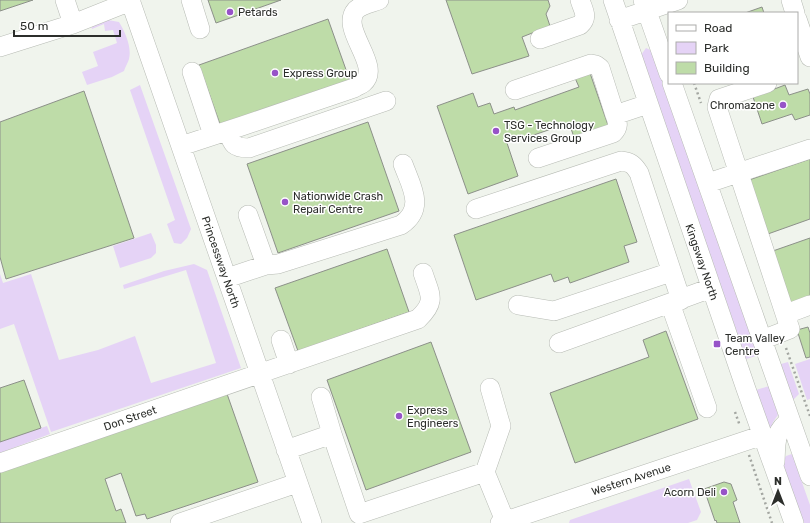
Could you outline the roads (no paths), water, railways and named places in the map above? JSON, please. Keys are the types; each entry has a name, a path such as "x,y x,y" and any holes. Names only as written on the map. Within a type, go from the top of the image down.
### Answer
{"street":[{"path":"65,0 73,24"},
{"path":"0,47 73,24 131,0"},
{"name":"Princessway North","path":"131,0 312,523"},
{"path":"191,0 200,29"},
{"path":"181,146 354,88 363,83 367,76 367,64 353,29 352,19 356,11 364,5 379,0"},
{"path":"540,39 580,25 584,22 586,16 580,0"},
{"name":"Kingsway North","path":"613,0 711,288 794,523"},
{"path":"619,20 645,6 678,0"},
{"path":"791,0 797,12"},
{"path":"645,6 668,71"},
{"path":"800,19 810,57"},
{"path":"515,90 591,64 600,68 618,123 617,129 613,133 538,158"},
{"path":"192,72 220,133 240,148 249,148 386,102"},
{"path":"672,84 810,476"},
{"path":"760,84 720,90 717,107 790,329 762,340"},
{"path":"615,115 648,104"},
{"path":"708,183 810,149"},
{"path":"476,209 621,161 629,162 634,165 639,173 671,272 675,301 707,408"},
{"path":"227,278 266,265 278,264 298,258 401,225 409,219 415,202 414,193 403,164"},
{"path":"248,214 266,265"},
{"path":"518,305 554,311 671,272"},
{"name":"Don Street","path":"0,463 418,319 427,311 431,300 423,273"},
{"path":"559,343 711,288"},
{"path":"786,314 810,306"},
{"path":"280,340 289,364"},
{"path":"490,388 501,426 485,472 502,522"},
{"path":"321,396 359,514 485,472"},
{"path":"774,467 777,437 784,425 790,421"},
{"path":"286,450 332,434"},
{"name":"Western Avenue","path":"502,522 540,516 763,435"},
{"path":"180,523 297,483"}],"place":[{"name":"Petards","path":"230,12"},
{"name":"Express Group","path":"275,73"},
{"name":"Chromazone","path":"783,105"},
{"name":"TSG - Technology Services Group","path":"496,131"},
{"name":"Nationwide Crash Repair Centre","path":"285,202"},
{"name":"Team Valley Centre","path":"717,344"},
{"name":"Express Engineers","path":"399,416"},
{"name":"Acorn Deli","path":"724,492"}]}
